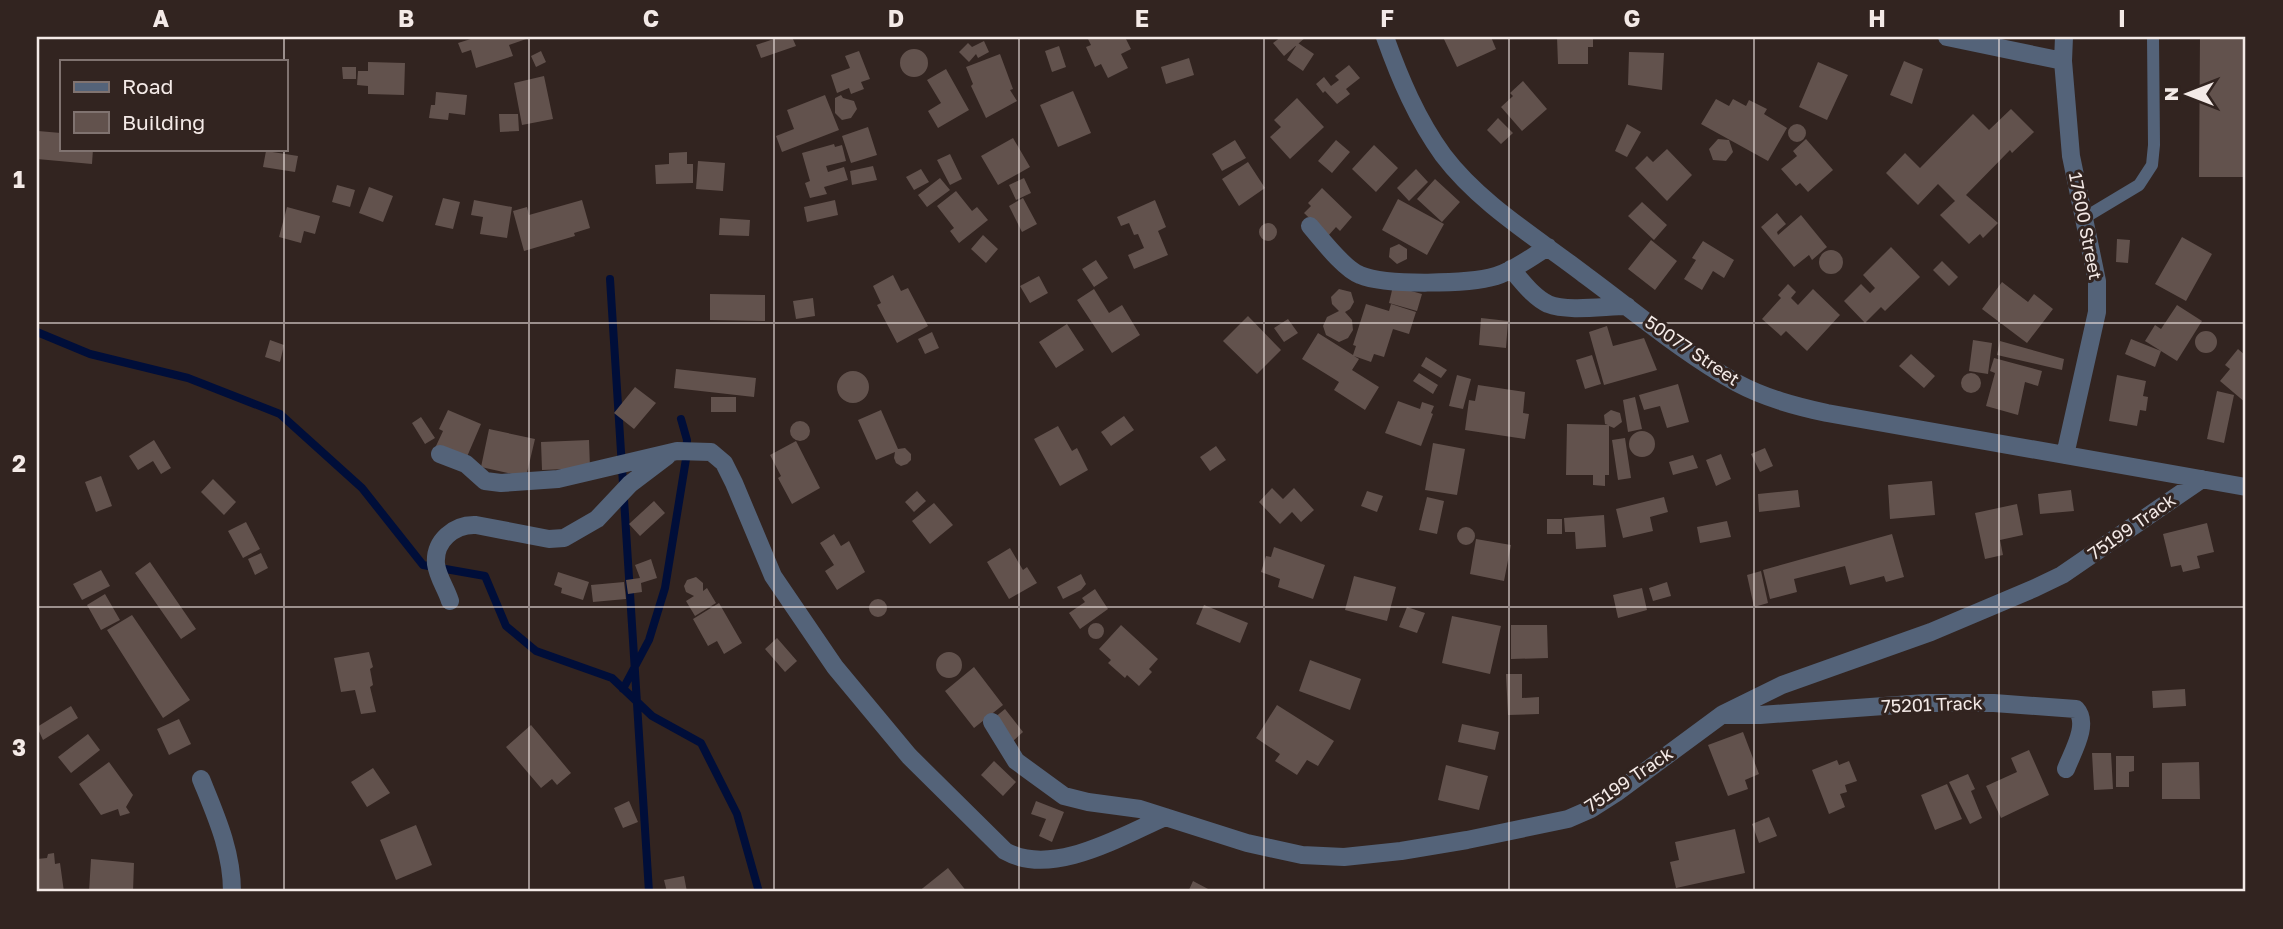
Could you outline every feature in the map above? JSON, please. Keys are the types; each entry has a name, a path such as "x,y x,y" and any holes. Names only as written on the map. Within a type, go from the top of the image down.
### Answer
{"street":[{"name":"50077 Street","path":"1385,37 1406,92 1426,129 1445,157 1475,190 1686,350 1737,383 1781,402 2246,487"},
{"path":"1947,37 2063,61"},
{"name":"17600 Street","path":"2064,37 2063,61 2071,156 2097,281 2097,312 2065,455"},
{"path":"1310,226 1351,269 1368,277 1431,282 1469,281 1511,270 1548,247"},
{"path":"1511,270 1528,289 1547,304 1570,307 1627,306"},
{"path":"450,601 440,579 436,559 444,539 453,530 469,524 510,530 549,540 564,538 597,519 630,484 672,452"},
{"path":"440,454 466,464 485,481 501,483 558,479 672,452 711,452 718,456 734,482 773,576 835,667 909,756 1005,851 1023,858 1064,857 1100,846 1165,817"},
{"name":"75199 Track","path":"992,722 1016,761 1054,790 1074,800 1140,809 1247,843 1302,855 1344,857 1467,840 1568,819 1591,809 1723,714 1782,685 1931,632 2062,575 2202,479"},
{"name":"75201 Track","path":"1723,714 1738,716 1925,704 1994,703 2064,707 2076,709 2081,718 2080,734 2066,769"},
{"path":"201,779 226,842 232,892"}],"lane":[{"path":"2084,218 2138,185 2152,166 2153,37"}],"building":[{"path":"477,37 532,37 509,45 513,56 476,68 471,50 462,53 458,43"},
{"path":"780,37 792,37 796,46 761,58 756,45"},
{"path":"1087,37 1125,37 1131,49 1121,54 1128,68 1108,78 1101,64 1095,67 1086,47 1091,45"},
{"path":"1281,37 1306,37 1284,56 1273,43"},
{"path":"1443,37 1491,37 1496,49 1457,67"},
{"path":"1557,37 1593,37 1593,47 1588,47 1588,64 1558,64"},
{"path":"2200,37 2244,37 2243,177 2199,177"},
{"path":"984,41 989,52 978,58 976,54 969,62 959,52 968,43 972,47"},
{"path":"1298,43 1314,54 1303,71 1287,60"},
{"path":"1059,46 1066,67 1052,72 1045,51"},
{"path":"914,49 924,53 928,63 924,73 914,77 904,73 900,63 904,53"},
{"path":"541,51 546,62 536,67 531,56"},
{"path":"859,51 870,79 861,82 864,89 851,94 849,88 837,93 831,75 850,68 845,56"},
{"path":"1629,52 1664,53 1662,90 1628,85"},
{"path":"1000,54 1013,89 1010,90 1017,101 986,118 971,86 973,84 966,67"},
{"path":"1189,58 1194,75 1166,84 1161,67"},
{"path":"1904,61 1923,69 1912,104 1890,95"},
{"path":"368,62 405,63 404,95 368,94 368,86 357,85 358,71 368,71"},
{"path":"1818,62 1848,75 1827,120 1799,107"},
{"path":"1349,65 1360,78 1346,89 1350,94 1337,104 1316,84 1324,77 1331,86 1339,80 1335,76"},
{"path":"342,67 356,67 356,79 343,79"},
{"path":"946,69 969,110 938,128 928,111 941,103 927,80"},
{"path":"544,76 553,119 522,125 514,83"},
{"path":"1523,81 1547,109 1522,131 1501,107 1513,96 1510,93"},
{"path":"1073,91 1091,133 1058,147 1040,105"},
{"path":"436,92 467,95 465,115 449,113 448,120 429,118 431,105 435,105"},
{"path":"825,95 839,130 782,152 776,136 794,129 787,110"},
{"path":"841,95 854,101 857,109 851,118 842,120 835,113 835,98"},
{"path":"1297,98 1324,127 1290,159 1270,137 1281,127 1274,120"},
{"path":"1716,99 1729,106 1733,99 1746,106 1749,100 1767,109 1764,114 1787,128 1768,161 1701,124"},
{"path":"2011,109 2034,132 2012,153 2010,150 1966,195 1998,223 1983,238 1980,234 1969,244 1940,215 1955,201 1938,184 1918,205 1886,173 1905,153 1920,168 1973,114 1989,130"},
{"path":"499,114 518,114 519,131 500,132"},
{"path":"1498,118 1513,133 1501,144 1487,130"},
{"path":"1627,124 1641,132 1627,157 1615,151"},
{"path":"1797,124 1803,127 1806,133 1803,139 1797,142 1791,139 1788,133 1791,127"},
{"path":"868,127 877,155 851,163 842,136"},
{"path":"38,131 60,133 60,150 93,150 92,164 37,159"},
{"path":"1013,138 1030,167 998,185 981,156"},
{"path":"1718,139 1729,140 1733,152 1726,161 1713,160 1709,149"},
{"path":"1806,139 1833,170 1808,192 1800,183 1796,186 1781,169 1797,156 1793,151"},
{"path":"1235,140 1246,158 1222,171 1212,154"},
{"path":"1336,140 1350,152 1332,173 1318,161"},
{"path":"834,144 835,147 842,145 846,161 826,166 828,172 844,167 848,180 824,187 827,194 810,198 805,183 810,181 802,153"},
{"path":"1374,145 1398,168 1376,192 1352,169"},
{"path":"1667,149 1692,175 1667,201 1635,168 1647,156 1653,162"},
{"path":"266,151 298,156 295,172 263,167"},
{"path":"687,152 687,164 693,164 693,183 656,184 655,165 669,164 669,153"},
{"path":"950,154 962,179 950,185 937,160"},
{"path":"698,161 725,163 723,191 696,189"},
{"path":"1248,162 1265,188 1239,206 1222,179"},
{"path":"873,166 877,180 852,185 850,171"},
{"path":"921,169 929,182 914,190 906,177"},
{"path":"1416,169 1428,182 1409,201 1397,188"},
{"path":"940,178 950,190 927,207 918,195"},
{"path":"1024,178 1031,193 1016,200 1009,185"},
{"path":"1435,179 1460,202 1442,222 1417,199"},
{"path":"337,185 355,190 350,207 332,202"},
{"path":"369,187 393,196 383,222 359,213"},
{"path":"1322,188 1352,217 1340,231 1336,227 1328,236 1304,213 1311,206 1308,203"},
{"path":"956,191 972,211 977,207 988,220 959,243 950,231 954,228 937,206"},
{"path":"443,198 460,202 453,229 435,225"},
{"path":"1023,198 1037,224 1022,232 1009,206"},
{"path":"1398,199 1444,224 1427,255 1382,230"},
{"path":"474,200 512,207 507,238 480,234 483,217 471,215"},
{"path":"582,200 590,228 574,233 575,236 524,251 513,211 527,207 529,215"},
{"path":"835,200 838,215 807,222 804,207"},
{"path":"1155,200 1166,227 1158,231 1168,255 1134,269 1128,255 1144,248 1129,223 1121,226 1117,217"},
{"path":"1642,202 1667,225 1654,240 1628,216"},
{"path":"287,207 320,216 315,234 304,231 301,243 279,237"},
{"path":"1777,213 1786,224 1777,232 1778,235 1801,215 1827,247 1812,260 1809,255 1794,267 1761,227"},
{"path":"720,218 750,220 749,236 719,235"},
{"path":"1268,223 1274,226 1277,232 1274,238 1268,241 1262,238 1259,232 1262,226"},
{"path":"983,235 998,249 986,263 971,249"},
{"path":"2182,237 2212,254 2186,301 2155,284"},
{"path":"2117,239 2130,240 2128,263 2116,262"},
{"path":"1651,240 1677,261 1655,290 1628,269"},
{"path":"1703,241 1734,260 1724,278 1713,271 1702,290 1684,279 1696,260 1692,258"},
{"path":"1399,244 1407,249 1407,259 1397,264 1389,257 1390,248"},
{"path":"1891,247 1920,277 1885,311 1881,307 1865,323 1844,301 1861,284 1870,293 1875,288 1863,275"},
{"path":"1831,250 1842,257 1843,262 1836,273 1831,274 1820,267 1819,262 1826,251"},
{"path":"1096,260 1108,278 1094,287 1082,269"},
{"path":"1942,261 1958,277 1949,286 1933,270"},
{"path":"893,275 901,291 908,288 928,326 897,343 877,305 881,303 873,286"},
{"path":"1039,276 1048,293 1030,303 1020,286"},
{"path":"2002,282 2028,302 2034,294 2053,309 2027,343 1982,309"},
{"path":"1788,284 1796,292 1791,298 1798,305 1813,289 1840,315 1807,351 1786,331 1781,336 1762,319 1781,298 1778,295"},
{"path":"1393,286 1422,294 1417,311 1389,303"},
{"path":"1094,289 1109,313 1122,305 1140,335 1112,353 1077,300"},
{"path":"1339,289 1351,292 1354,302 1345,312 1352,320 1353,330 1348,338 1339,342 1326,335 1323,326 1327,317 1339,311 1332,304 1331,297"},
{"path":"710,294 765,295 765,321 710,320"},
{"path":"813,298 815,316 796,319 793,301"},
{"path":"1366,304 1389,311 1391,304 1416,312 1409,334 1393,329 1384,357 1374,354 1371,362 1354,356 1359,359 1352,370 1379,387 1365,410 1334,390 1339,382 1302,359 1318,333 1353,355 1356,346 1353,345"},
{"path":"2177,305 2202,321 2177,361 2145,341 2155,325 2161,329"},
{"path":"1248,316 1281,350 1257,374 1223,341"},
{"path":"1481,318 1508,321 1506,348 1479,345"},
{"path":"1288,319 1298,333 1284,342 1274,328"},
{"path":"1067,324 1084,350 1056,368 1039,342"},
{"path":"1607,326 1613,346 1644,338 1657,370 1604,385 1589,332"},
{"path":"2202,331 2210,331 2217,338 2217,346 2210,353 2202,353 2195,346 2195,338"},
{"path":"932,332 939,348 925,354 918,339"},
{"path":"2131,339 2161,351 2155,367 2125,354"},
{"path":"270,340 284,345 280,362 265,357"},
{"path":"1973,340 1992,343 1988,374 1969,371"},
{"path":"2000,341 2064,359 2062,370 1997,355"},
{"path":"2238,349 2246,356 2246,403 2220,381 2230,369 2225,365"},
{"path":"1911,354 1935,376 1924,388 1899,366"},
{"path":"1592,355 1601,384 1585,389 1576,360"},
{"path":"1426,357 1447,370 1441,378 1421,366"},
{"path":"1994,358 2042,371 2038,386 2025,382 2018,415 1986,406 1995,373 1990,371"},
{"path":"676,369 756,378 754,397 674,388"},
{"path":"853,371 865,375 869,387 865,399 853,403 841,399 837,387 841,375"},
{"path":"1419,373 1438,385 1433,394 1413,381"},
{"path":"1967,373 1975,373 1981,383 1975,393 1967,393 1961,387 1961,379"},
{"path":"1457,375 1471,379 1463,409 1449,406"},
{"path":"2117,375 2146,381 2143,396 2148,397 2146,411 2140,410 2137,426 2109,421"},
{"path":"1678,384 1689,422 1667,428 1660,406 1644,410 1639,395"},
{"path":"1478,385 1525,392 1523,413 1529,414 1525,439 1465,430 1469,400 1475,401"},
{"path":"635,387 656,403 634,429 614,413"},
{"path":"2217,391 2234,395 2224,443 2207,439"},
{"path":"711,397 736,397 736,412 711,412"},
{"path":"1635,397 1642,429 1628,432 1623,400"},
{"path":"1398,401 1420,409 1422,402 1434,406 1421,446 1385,433"},
{"path":"448,410 481,424 466,459 436,446 443,431 439,429"},
{"path":"881,410 898,449 905,448 911,454 911,460 907,464 901,466 896,463 895,452 876,460 858,420"},
{"path":"1611,410 1620,413 1622,422 1614,428 1609,426 1609,475 1605,475 1605,486 1593,485 1593,475 1566,475 1567,424 1608,425 1605,424 1604,415"},
{"path":"1124,416 1134,430 1111,446 1101,432"},
{"path":"421,417 435,438 425,444 412,423"},
{"path":"800,421 807,424 810,431 807,438 800,441 793,438 790,431 793,424"},
{"path":"1058,426 1072,451 1077,448 1088,470 1060,486 1034,439"},
{"path":"489,429 535,439 526,477 481,467"},
{"path":"1642,431 1651,435 1655,444 1651,453 1642,457 1633,453 1629,444 1633,435"},
{"path":"1625,438 1631,478 1618,480 1612,440"},
{"path":"154,440 171,468 161,474 153,461 138,470 129,456"},
{"path":"589,440 590,468 542,470 541,442"},
{"path":"796,441 820,488 792,504 778,478 781,476 770,455"},
{"path":"1433,443 1465,449 1457,495 1425,490"},
{"path":"1216,446 1226,460 1210,471 1200,457"},
{"path":"1765,448 1773,466 1760,472 1751,454"},
{"path":"1721,454 1731,479 1716,486 1706,460"},
{"path":"1693,455 1698,468 1673,475 1669,462"},
{"path":"101,476 112,506 96,512 85,482"},
{"path":"213,479 236,502 224,515 201,492"},
{"path":"1932,481 1935,515 1890,519 1888,485"},
{"path":"1272,488 1283,499 1294,488 1314,510 1301,522 1292,512 1280,524 1259,502"},
{"path":"1798,490 1800,507 1759,512 1758,494"},
{"path":"2071,490 2074,511 2040,514 2038,494"},
{"path":"917,491 926,501 914,512 905,502"},
{"path":"1367,491 1383,496 1377,512 1361,506"},
{"path":"1427,497 1444,501 1437,534 1419,530"},
{"path":"1664,497 1668,512 1650,517 1653,531 1623,538 1616,509"},
{"path":"654,501 665,513 640,536 629,524"},
{"path":"934,503 953,525 930,544 912,521"},
{"path":"2017,504 2023,535 2000,540 2003,555 1985,559 1975,513"},
{"path":"1604,515 1606,547 1576,549 1575,532 1565,532 1564,518"},
{"path":"1547,519 1562,519 1562,534 1547,534"},
{"path":"1727,521 1731,537 1700,543 1697,527"},
{"path":"246,522 260,549 243,558 228,531"},
{"path":"2207,523 2214,552 2197,556 2200,568 2183,572 2181,565 2171,567 2163,534"},
{"path":"1462,527 1470,527 1475,536 1473,543 1462,545 1457,540 1457,532"},
{"path":"834,534 841,546 849,541 865,572 837,590 825,571 834,565 820,543"},
{"path":"1892,534 1904,577 1886,582 1884,576 1850,585 1845,566 1794,579 1797,592 1770,599 1763,570"},
{"path":"1476,539 1511,545 1504,581 1470,574"},
{"path":"1274,547 1325,565 1313,599 1278,587 1280,579 1261,572 1266,556 1271,557"},
{"path":"1010,548 1023,570 1027,567 1037,583 1009,599 987,562"},
{"path":"261,553 268,568 255,575 248,559"},
{"path":"651,559 657,578 641,583 642,592 628,594 626,580 640,578 635,565"},
{"path":"150,562 196,629 181,639 135,573"},
{"path":"101,570 110,586 82,600 73,584"},
{"path":"1761,571 1768,603 1754,607 1747,575"},
{"path":"558,572 589,582 583,600 561,593 562,588 554,585"},
{"path":"1081,574 1086,584 1081,590 1063,599 1057,587"},
{"path":"1354,576 1396,587 1387,621 1345,610"},
{"path":"696,577 703,583 703,591 707,588 716,603 695,616 686,601 694,596 686,592 684,586 687,580"},
{"path":"624,582 626,599 593,602 591,585"},
{"path":"1667,582 1671,596 1653,601 1649,588"},
{"path":"1642,588 1647,610 1618,618 1613,595"},
{"path":"1095,589 1108,609 1080,629 1069,613 1085,602 1082,598"},
{"path":"105,594 120,620 101,630 87,605"},
{"path":"874,599 882,599 887,608 885,615 874,617 869,612 869,604"},
{"path":"719,603 742,643 724,654 717,641 708,646 693,619"},
{"path":"1204,605 1248,623 1240,643 1196,624"},
{"path":"1407,607 1425,613 1417,633 1399,627"},
{"path":"132,615 190,700 163,718 107,630"},
{"path":"1452,616 1501,626 1490,674 1442,663"},
{"path":"1096,623 1102,625 1102,637 1096,639 1090,637 1088,631 1090,625"},
{"path":"1121,625 1158,659 1149,669 1152,672 1139,686 1108,663 1111,660 1099,649"},
{"path":"1511,625 1547,625 1548,658 1511,659"},
{"path":"777,638 797,661 785,672 765,649"},
{"path":"369,652 373,667 370,669 373,685 370,687 376,712 361,714 355,690 341,692 334,658"},
{"path":"949,652 958,656 962,665 958,674 949,678 940,674 936,665 940,656"},
{"path":"1310,660 1361,679 1350,710 1299,691"},
{"path":"974,667 1003,705 974,728 945,691"},
{"path":"1506,674 1522,674 1522,698 1539,697 1539,714 1508,715"},
{"path":"2185,689 2186,706 2153,708 2152,691"},
{"path":"1277,705 1334,741 1318,766 1307,760 1297,775 1275,761 1280,754 1256,738"},
{"path":"71,706 78,718 43,740 37,727"},
{"path":"1005,709 1023,732 1012,742 994,718"},
{"path":"179,719 191,744 169,755 157,729"},
{"path":"1462,724 1499,732 1495,750 1458,742"},
{"path":"531,725 571,773 557,785 552,779 541,788 506,747"},
{"path":"1743,732 1759,774 1745,780 1748,789 1728,796 1708,745"},
{"path":"88,734 100,750 71,773 58,757"},
{"path":"2029,750 2049,795 2001,818 1986,786 2017,772 2011,758"},
{"path":"2092,753 2111,753 2113,789 2094,790"},
{"path":"2116,756 2134,756 2134,771 2129,772 2129,787 2116,787"},
{"path":"1837,760 1839,765 1849,761 1857,781 1845,785 1847,792 1840,794 1845,807 1829,814 1812,770"},
{"path":"994,761 1016,782 1003,796 981,775"},
{"path":"109,762 133,795 126,807 130,813 120,816 118,809 101,815 79,784"},
{"path":"2199,762 2200,799 2162,799 2162,763"},
{"path":"1446,765 1488,776 1479,810 1438,800"},
{"path":"373,768 390,793 367,807 351,782"},
{"path":"1968,774 1975,789 1971,791 1982,818 1970,824 1949,782"},
{"path":"1947,784 1962,819 1935,830 1921,795"},
{"path":"629,801 638,822 623,828 614,808"},
{"path":"1036,801 1064,812 1052,842 1039,836 1046,819 1031,814"},
{"path":"1769,817 1777,836 1759,843 1752,824"},
{"path":"416,825 432,865 396,880 380,840"},
{"path":"1735,829 1745,873 1676,888 1670,862 1679,860 1675,842"},
{"path":"54,853 55,864 60,863 64,892 37,892 37,859 47,858 48,854"},
{"path":"91,859 134,863 133,892 89,892"},
{"path":"948,868 967,892 918,892"},
{"path":"684,876 687,892 667,892 664,880"},
{"path":"1193,881 1210,890 1209,892 1188,892"}],"waterway":[{"path":"610,279 649,892"},
{"path":"37,332 90,354 188,378 280,414 362,488 423,565 485,576 506,626 536,651 612,678 652,716 701,743 737,814 759,892"},
{"path":"623,689 649,640 665,588 686,459 687,440 681,419"}]}
